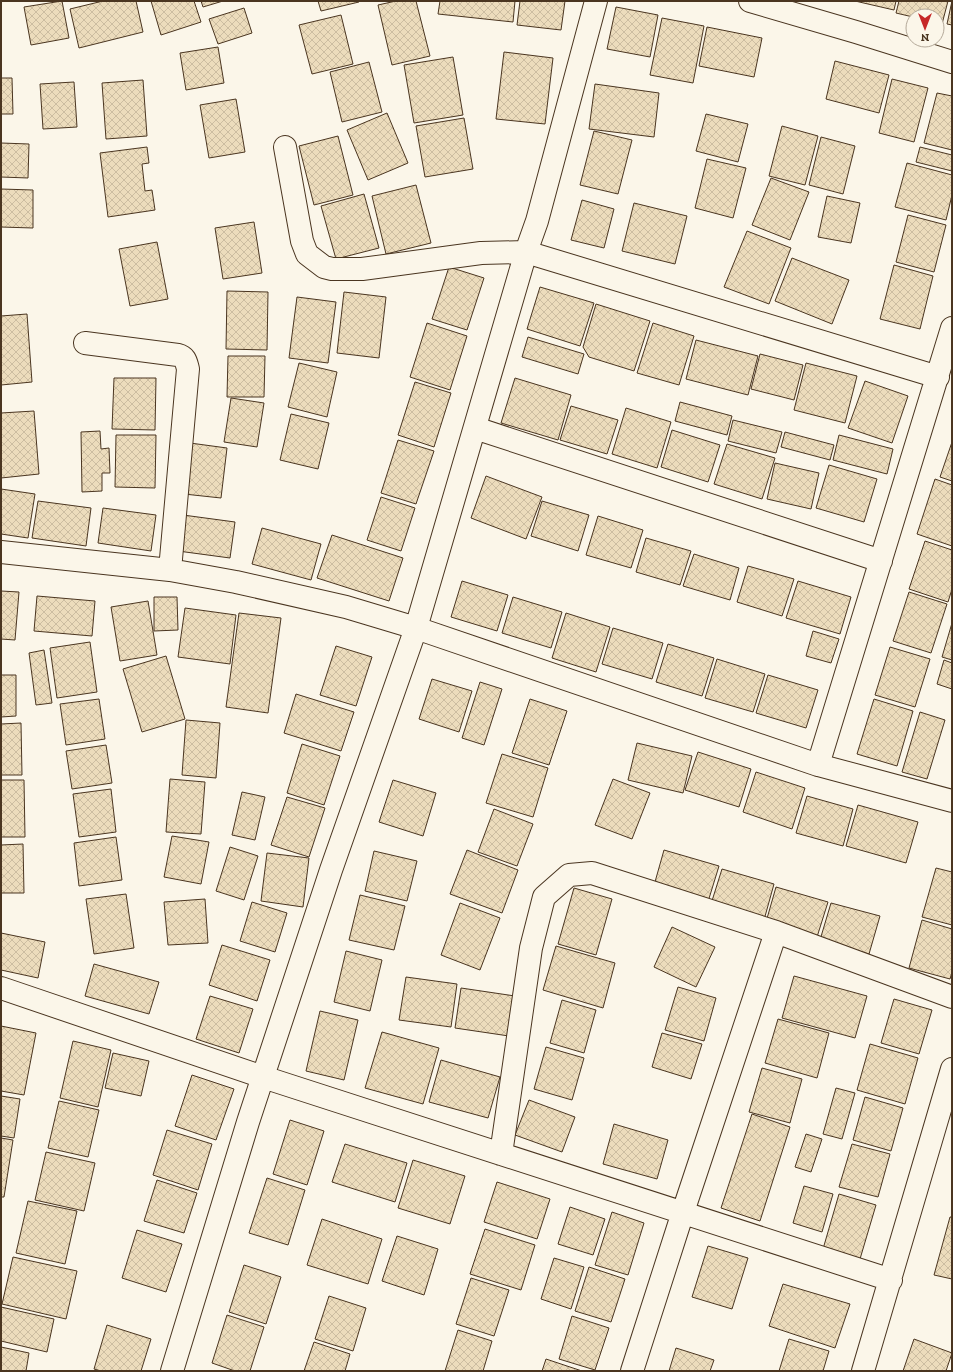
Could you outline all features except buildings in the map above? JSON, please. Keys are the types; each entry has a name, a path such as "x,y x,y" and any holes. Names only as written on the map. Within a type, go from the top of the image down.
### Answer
{"street":[{"path":"172,1371 263,1077 331,870 416,628 536,221 596,1"},
{"path":"750,1 952,62"},
{"path":"285,147 302,241 307,254 324,267 332,269 362,269 481,253 526,252 938,377"},
{"path":"818,765 952,328"},
{"path":"85,343 178,355 183,357 186,361 188,369 170,570"},
{"path":"475,428 881,561"},
{"path":"1,552 170,570 236,582 346,607 416,628 818,765 952,801"},
{"path":"501,1154 532,948 542,904 544,897 569,875 592,872 776,932 952,997"},
{"path":"632,1371 776,932"},
{"path":"1,988 263,1077 891,1280"},
{"path":"863,1371 952,1069"}]}
